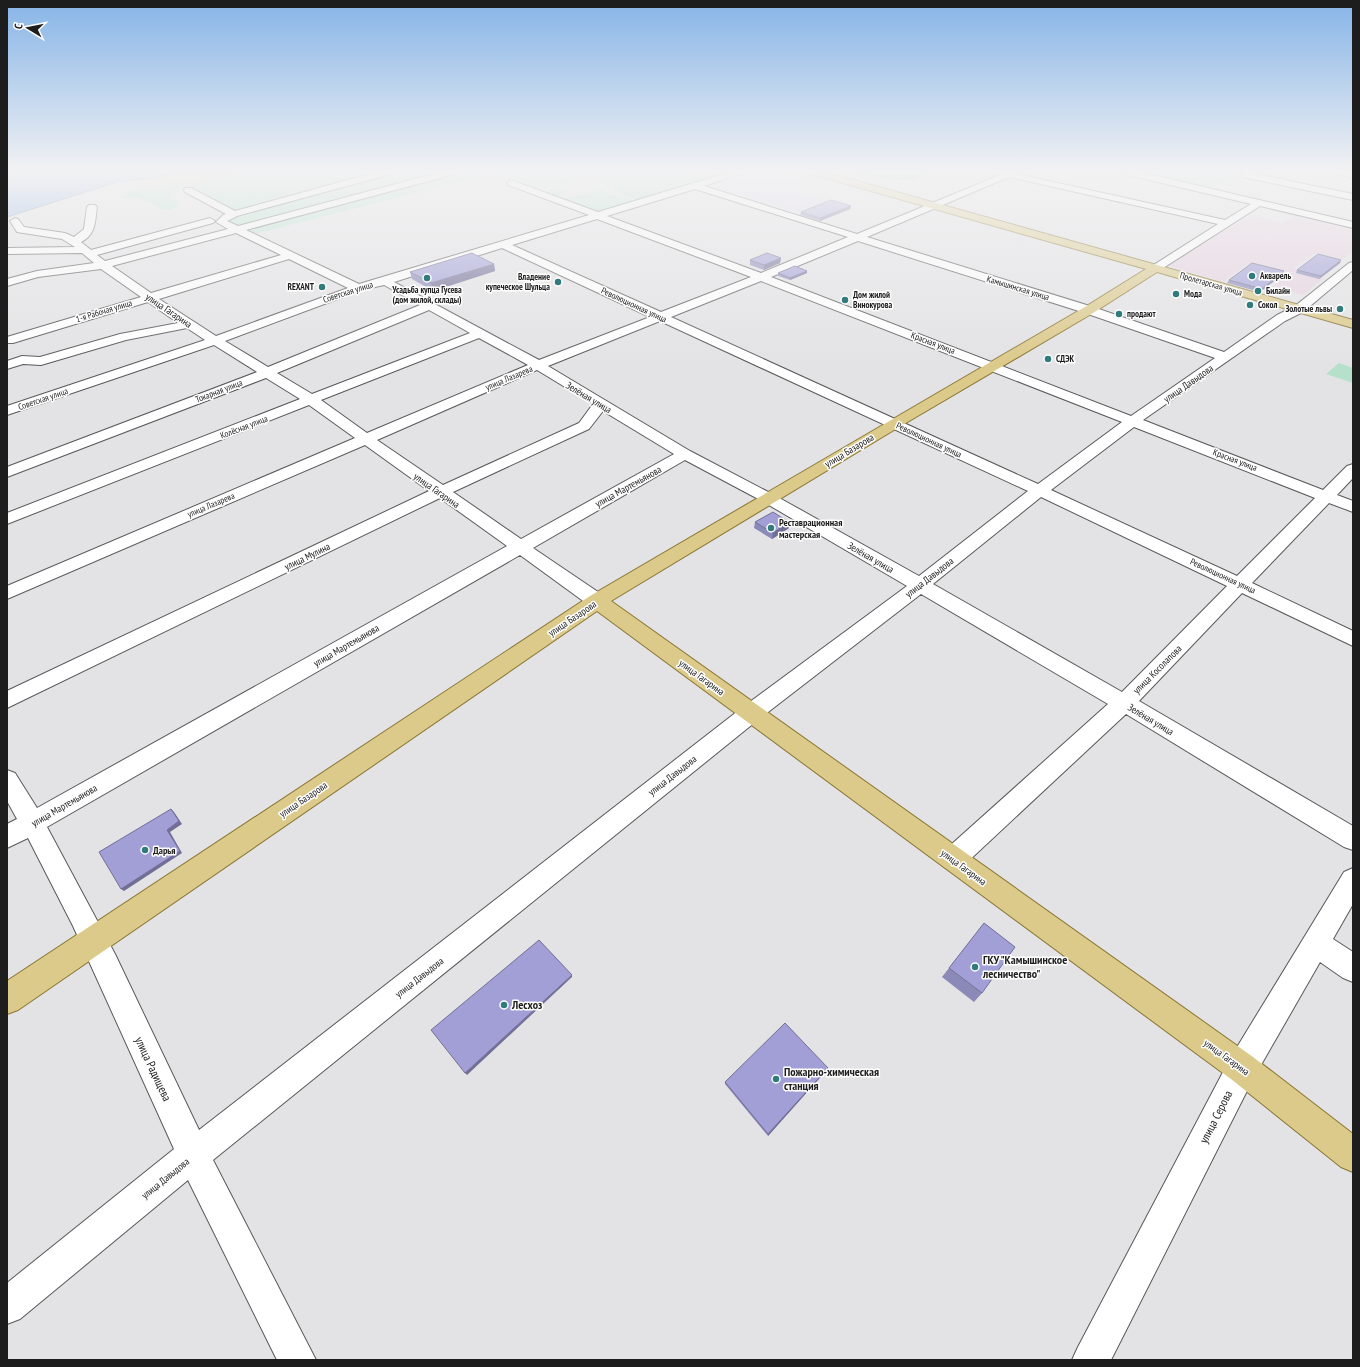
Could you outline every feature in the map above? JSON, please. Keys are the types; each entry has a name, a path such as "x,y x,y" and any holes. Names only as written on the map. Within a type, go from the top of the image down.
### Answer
{"main road":[{"name":"Пролетарская улица","path":"1041,236 1353,324"},
{"name":"улица Базарова","path":"7,999 597,601 768,498 1089,310 1156,268"},
{"name":"улица Гагарина","path":"597,601 1242,1068 1353,1155"}],"street":[{"path":"63,236 74,241 83,236"},
{"path":"7,251 87,252 154,236"},
{"path":"7,283 37,274 104,265 211,236"},
{"path":"250,236 354,286"},
{"name":"Советская улица","path":"7,411 354,286 385,281 532,236"},
{"name":"Красная улица","path":"653,236 1353,507"},
{"name":"Камышинская улица","path":"851,236 1089,310 1226,356"},
{"name":"улица Лазарева","path":"7,593 538,366 863,236"},
{"path":"1156,268 1207,236"},
{"name":"улица Гагарина","path":"74,241 104,265 189,324 311,400 518,548 597,601"},
{"name":"Революционная улица","path":"503,245 1039,490 1241,584 1353,639"},
{"name":"1-я Рабочая улица","path":"8,340 291,255"},
{"name":"улица Давыдова","path":"7,1306 751,713 920,585 1039,490 1133,421 1226,356 1281,318 1299,309 1353,265"},
{"path":"7,272 37,274"},
{"name":"Зелёная улица","path":"385,281 538,366 685,454 768,498 920,585 1124,703 1353,839"},
{"name":"Токарная улица","path":"7,472 266,373 430,305"},
{"path":"7,364 22,360 40,361 124,337 189,324"},
{"name":"Колёсная улица","path":"7,519 480,333"},
{"name":"улица Мулина","path":"7,700 440,492 584,426 601,404"},
{"path":"584,426 626,419"},
{"name":"улица Мартемьянова","path":"7,837 685,454"},
{"name":"улица Косолапова","path":"953,859 1124,703 1353,469"},
{"name":"улица Радищева","path":"7,780 33,822 94,940 194,1156 297,1360"},
{"name":"улица Серова","path":"1091,1360 1242,1068 1353,880"},
{"path":"1316,943 1353,968"}],"shaded area":[{"path":"1216,236 1353,236 1353,252 1342,260 1315,253 1293,269 1324,278 1303,295 1273,287 1285,274 1247,264 1223,282 1172,267 1169,264"}],"green space":[{"path":"1339,363 1353,368 1353,383 1326,374"}],"building":[{"path":"472,253 494,264 431,283 410,272"},
{"path":"767,253 781,258 764,265 750,260"},
{"path":"1318,254 1341,260 1321,276 1297,270"},
{"name":"Акварель","path":"1252,263 1284,271 1262,289 1229,280"},
{"path":"795,266 807,271 790,278 778,273"},
{"path":"773,512 789,522 773,533 755,522"},
{"name":"Дарья","path":"171,809 179,821 167,830 180,851 121,889 99,852"},
{"name":"ГКУ \"Камышинское лесничество\"","path":"984,923 1015,947 982,993 949,968"},
{"name":"Лесхоз","path":"539,940 572,975 465,1073 431,1030"},
{"name":"Пожарно-химическая станция","path":"785,1023 828,1068 768,1134 725,1082"}],"place":[{"name":"Акварель","path":"1252,276"},
{"name":"Усадьба купца Гусева (дом жилой, склады)","path":"427,278"},
{"name":"Владение купеческое Шульца","path":"558,282"},
{"name":"REXANT","path":"322,287"},
{"name":"Билайн","path":"1258,291"},
{"name":"Мода","path":"1176,294"},
{"name":"Дом жилой Винокурова","path":"845,300"},
{"name":"Сокол","path":"1250,305"},
{"name":"Золотые львы","path":"1340,309"},
{"name":"продают","path":"1119,314"},
{"name":"СДЭК","path":"1048,359"},
{"name":"Реставрационная мастерская","path":"771,528"},
{"name":"Дарья","path":"145,850"},
{"name":"ГКУ \"Камышинское лесничество\"","path":"975,967"},
{"name":"Лесхоз","path":"504,1005"},
{"name":"Пожарно-химическая станция","path":"776,1079"}]}
